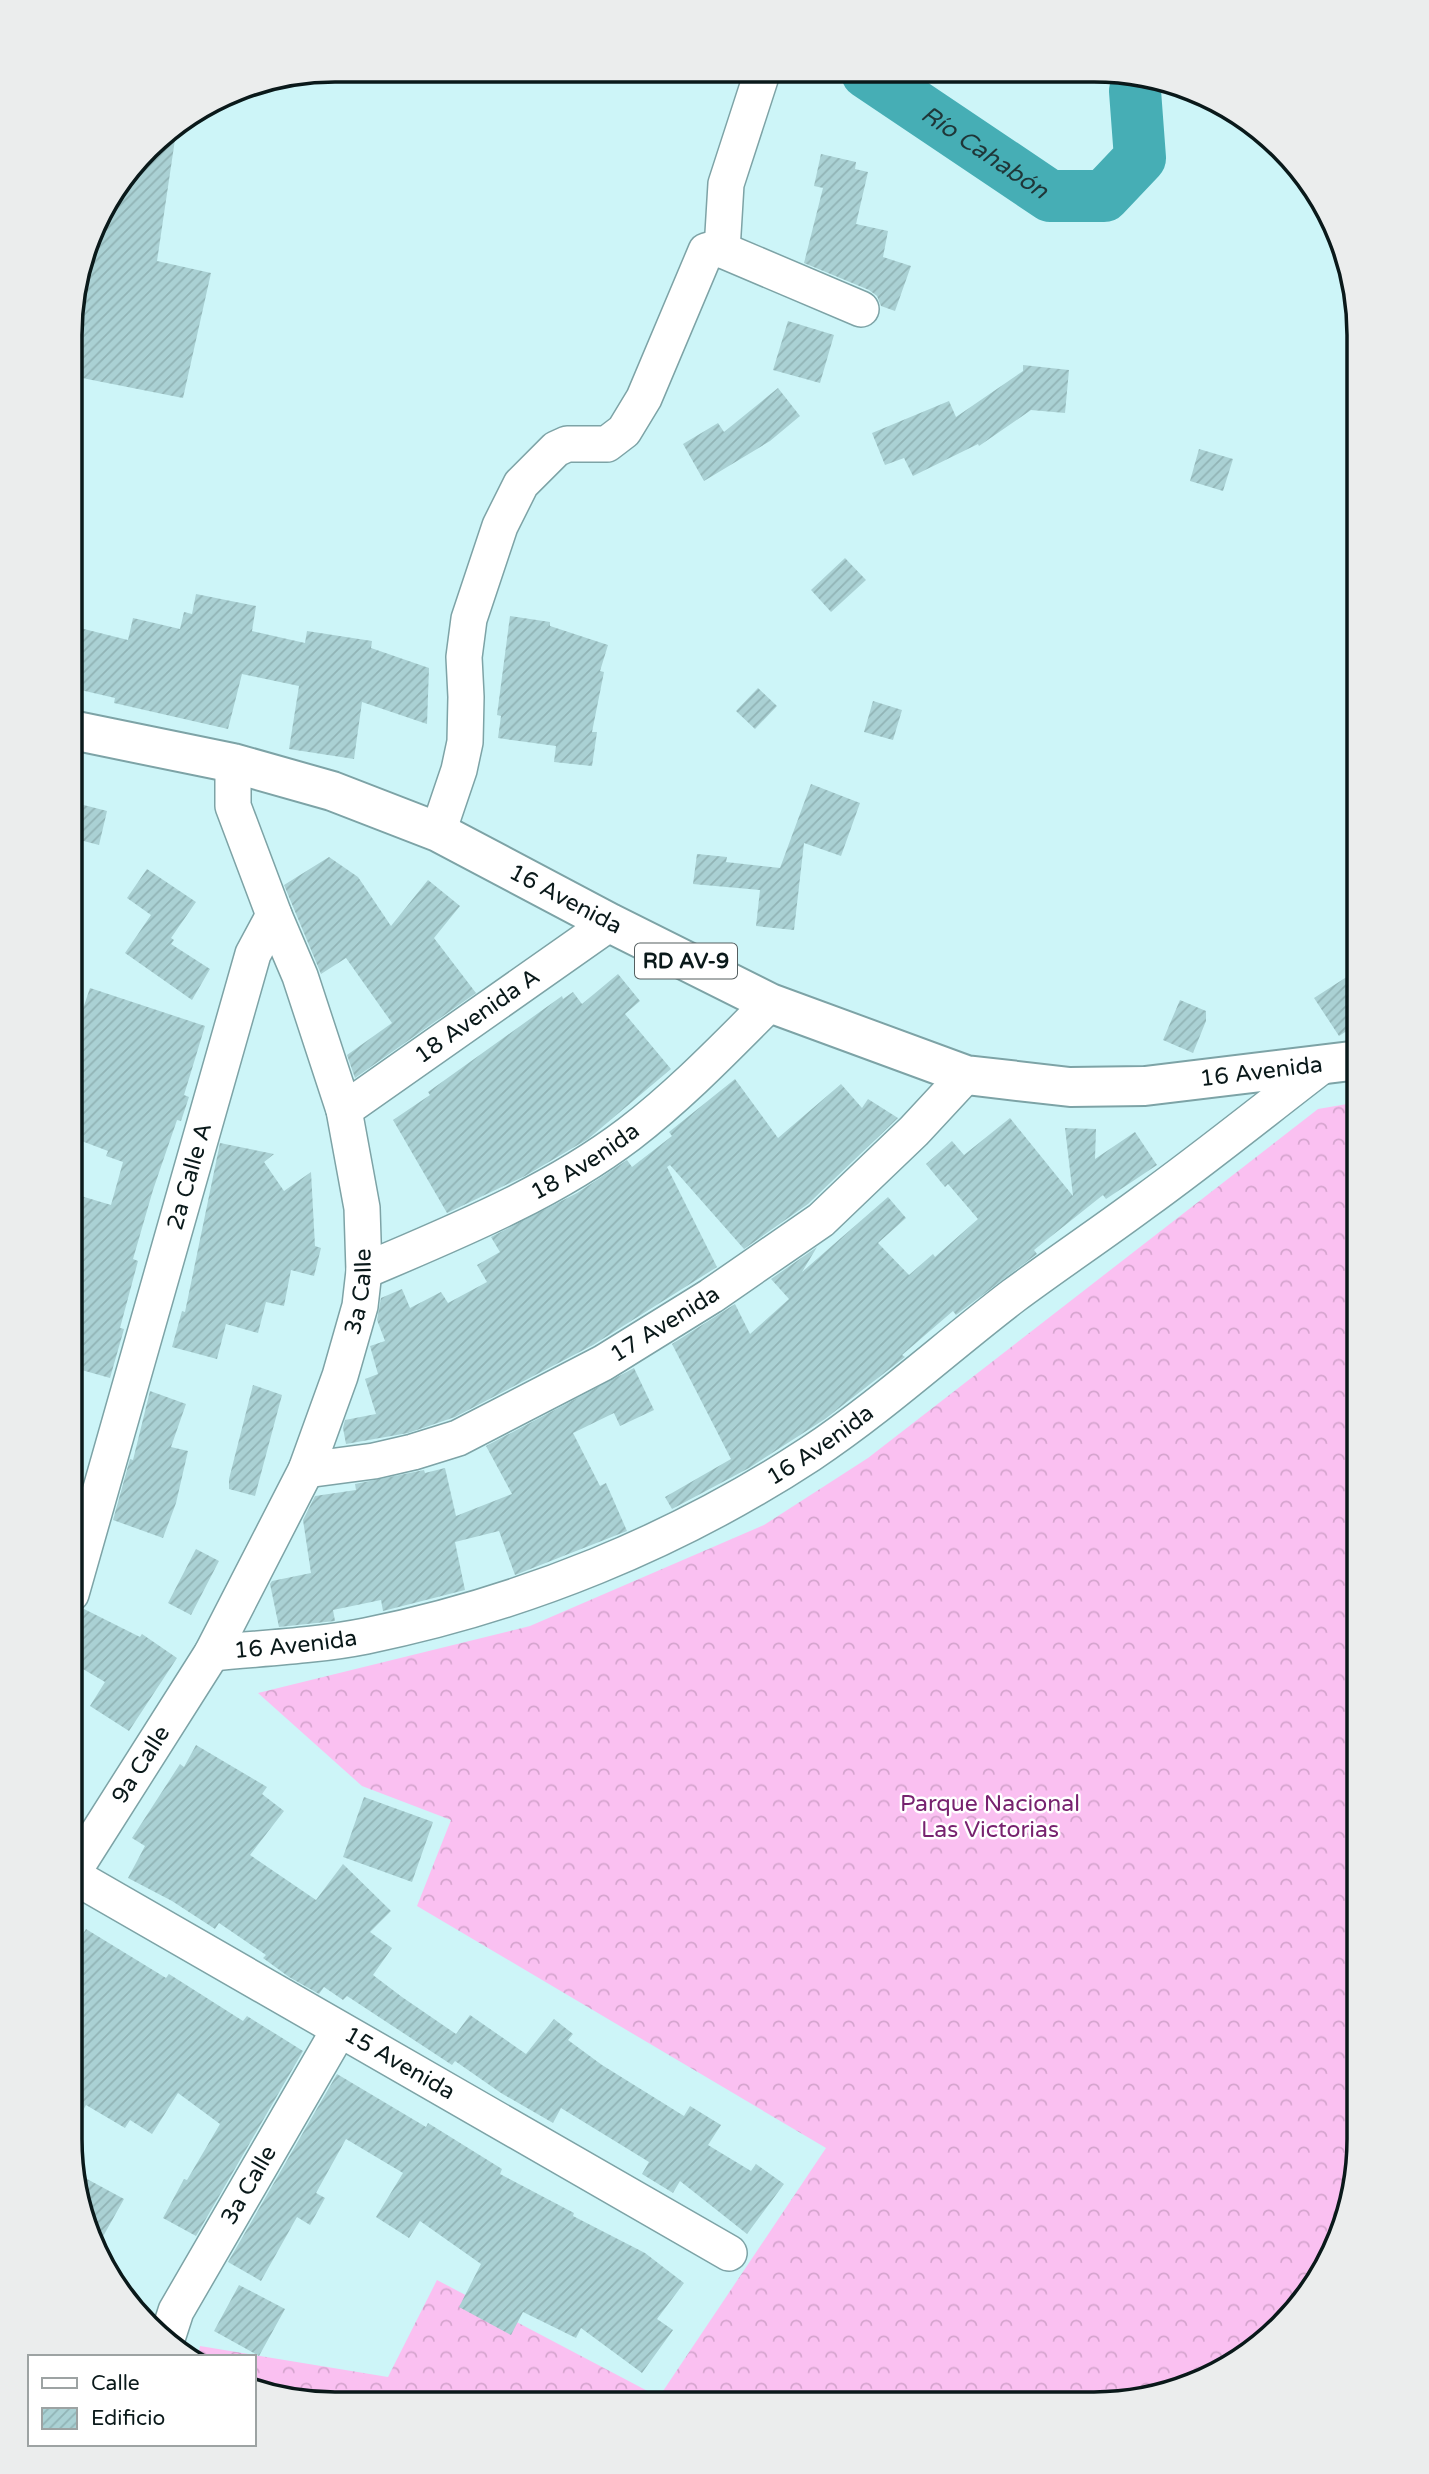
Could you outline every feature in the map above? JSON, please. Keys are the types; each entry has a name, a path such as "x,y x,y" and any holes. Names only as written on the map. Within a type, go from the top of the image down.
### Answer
{"main road":[{"name":"16 Avenida","path":"82,732 233,763 332,791 438,832 610,923 770,1003 966,1076 1070,1087 1145,1086 1341,1063"}],"street":[{"path":"722,250 726,184 759,82"},
{"path":"438,832 459,770 465,742 464,657 469,620 506,515 521,484 556,449 566,444 607,444 624,431 644,398 706,251 716,248 722,250 861,309"},
{"path":"233,763 233,806 274,915"},
{"name":"3a Calle","path":"212,1653 306,1470 350,1343 360,1306 365,1271 362,1208 344,1110 300,976 274,915"},
{"name":"2a Calle A","path":"82,1555 253,954 274,915"},
{"name":"18 Avenida A","path":"344,1110 610,923"},
{"name":"18 Avenida","path":"365,1271 518,1201 618,1142 675,1096 770,1003"},
{"name":"16 Avenida","path":"212,1653 337,1641 441,1618 537,1589 628,1553 684,1527 808,1455 859,1420 1012,1297 1341,1063"},
{"name":"17 Avenida","path":"306,1470 374,1461 458,1438 603,1363 711,1296 821,1220 914,1131 966,1076"},
{"name":"9a Calle","path":"82,1859 212,1653"},
{"name":"15 Avenida","path":"82,1882 729,2252"},
{"name":"3a Calle","path":"170,2330 176,2311 339,2029"}],"green space":[{"name":"Parque Nacional Las Victorias","path":"1347,1104 1347,2139 1342,2188 1321,2251 1284,2306 1248,2339 1206,2366 1143,2387 1094,2392 662,2392 826,2148 417,1906 451,1820 362,1786 258,1693 530,1626 764,1525 868,1458 1318,1109"},
{"name":"Parque Nacional Las Victorias","path":"437,2280 650,2392 335,2392 302,2390 256,2379 256,2355 388,2377"},
{"name":"Parque Nacional Las Victorias","path":"200,2346 255,2355 204,2355 199,2352"}],"building":[{"path":"175,140 157,261 211,273 183,398 82,378 84,302 102,238 116,209 135,181 156,156"},
{"path":"821,154 856,162 855,169 868,172 856,224 888,231 883,257 911,266 895,311 881,306 877,296 869,290 804,263 823,188 814,186"},
{"path":"788,321 834,335 820,383 773,370"},
{"path":"1023,365 1069,370 1065,413 1031,410 979,446 978,444 913,476 904,458 885,465 872,433 949,401 956,417 1023,371"},
{"path":"778,388 800,416 770,441 704,481 683,444 718,423 724,432"},
{"path":"1199,449 1233,459 1223,491 1190,481"},
{"path":"845,558 866,580 831,612 811,590"},
{"path":"196,594 256,606 252,631 305,643 307,631 372,641 371,648 429,668 427,724 362,702 354,759 289,749 299,686 242,674 228,729 114,703 115,698 82,690 82,628 128,640 133,618 180,629 184,612 192,614"},
{"path":"510,616 550,622 550,626 608,645 600,671 604,672 592,732 597,732 592,766 554,762 556,746 498,738 501,716 497,715"},
{"path":"758,688 777,706 755,729 736,711"},
{"path":"873,701 902,710 893,740 864,732"},
{"path":"811,784 860,803 841,856 804,843 794,930 756,926 760,890 693,884 697,854 727,857 726,862 780,868"},
{"path":"82,805 107,811 99,845 82,841"},
{"path":"329,857 358,877 391,926 428,880 460,906 434,938 476,993 355,1078 347,1055 392,1023 346,958 321,974 284,885"},
{"path":"147,869 196,902 171,938 174,940 171,944 210,969 192,1000 125,953 151,915 127,898"},
{"path":"618,974 640,1001 625,1014 671,1069 588,1139 525,1176 447,1213 393,1120 562,996 563,999 573,992 582,1004"},
{"path":"1347,977 1347,1031 1339,1036 1314,998"},
{"path":"90,988 205,1026 184,1095 189,1097 181,1121 177,1120 133,1259 138,1261 120,1328 124,1329 110,1378 82,1370 82,1196 111,1205 123,1162 106,1156 108,1151 82,1141 82,1012"},
{"path":"1180,1000 1206,1011 1206,1021 1193,1053 1163,1040"},
{"path":"735,1079 778,1138 841,1084 862,1108 868,1099 898,1118 808,1204 744,1249 670,1165 667,1167 717,1267 593,1345 455,1417 408,1433 346,1444 343,1428 345,1420 376,1414 365,1379 378,1374 370,1346 385,1341 377,1320 381,1298 402,1289 410,1308 441,1292 448,1303 487,1282 477,1265 500,1252 491,1237 577,1193 627,1160 632,1167 672,1136 669,1132"},
{"path":"1010,1118 1073,1196 1065,1128 1096,1129 1095,1159 1135,1132 1157,1165 1106,1199 1103,1195 1034,1250 1037,1254 956,1315 953,1311 902,1355 905,1357 825,1419 749,1468 672,1509 665,1497 731,1459 672,1344 735,1304 750,1334 789,1299 771,1279 817,1247 802,1272 888,1197 906,1218 878,1243 909,1275 933,1254 935,1257 978,1219 948,1184 945,1187 926,1164 952,1141 964,1155"},
{"path":"220,1143 274,1154 264,1162 284,1191 311,1172 315,1246 321,1248 314,1276 291,1270 284,1306 266,1302 258,1333 226,1324 217,1359 172,1347 182,1311 185,1312"},
{"path":"634,1368 654,1410 620,1426 614,1413 573,1433 600,1486 606,1483 627,1531 515,1575 499,1531 455,1542 465,1590 383,1611 381,1600 333,1610 335,1621 279,1627 270,1584 272,1581 311,1573 303,1520 315,1496 356,1490 355,1484 445,1468 456,1516 512,1494 486,1446"},
{"path":"253,1385 282,1395 255,1496 229,1489 229,1479"},
{"path":"150,1391 186,1404 171,1447 188,1451 176,1503 163,1538 113,1520 130,1459 133,1460"},
{"path":"196,1549 219,1561 191,1615 168,1603"},
{"path":"82,1610 140,1637 142,1634 177,1658 129,1731 90,1706 105,1682 82,1668"},
{"path":"196,1745 267,1787 262,1794 284,1811 250,1855 316,1900 343,1864 391,1911 370,1932 392,1948 373,1975 402,1997 456,2034 470,2015 526,2054 554,2019 573,2034 568,2040 602,2065 684,2116 690,2106 721,2125 708,2145 751,2171 756,2164 784,2184 747,2234 680,2181 673,2193 642,2174 649,2162 561,2108 553,2123 501,2093 455,2061 452,2065 347,1996 343,2000 324,1987 319,1994 289,1977 263,1958 266,1955 219,1923 215,1929 172,1901 128,1878 145,1846 132,1838 180,1764 184,1767"},
{"path":"364,1797 433,1822 412,1882 343,1857"},
{"path":"86,1929 166,1978 169,1974 243,2021 247,2016 303,2051 196,2236 163,2218 184,2179 187,2180 220,2124 178,2093 152,2134 130,2120 125,2128 86,2105 82,2112 82,1936"},
{"path":"337,2074 426,2127 428,2123 502,2169 500,2174 645,2253 684,2283 657,2319 673,2330 642,2373 581,2328 576,2338 523,2312 511,2335 459,2307 481,2264 420,2221 409,2238 376,2217 403,2173 346,2139 316,2193 325,2198 310,2225 297,2217 261,2281 228,2262"},
{"path":"85,2178 124,2199 103,2237"},
{"path":"239,2285 285,2309 259,2356 214,2331"}],"waterway":[{"name":"Río Cahabón","path":"880,82 1050,196 1104,196 1140,158 1136,86"}]}
